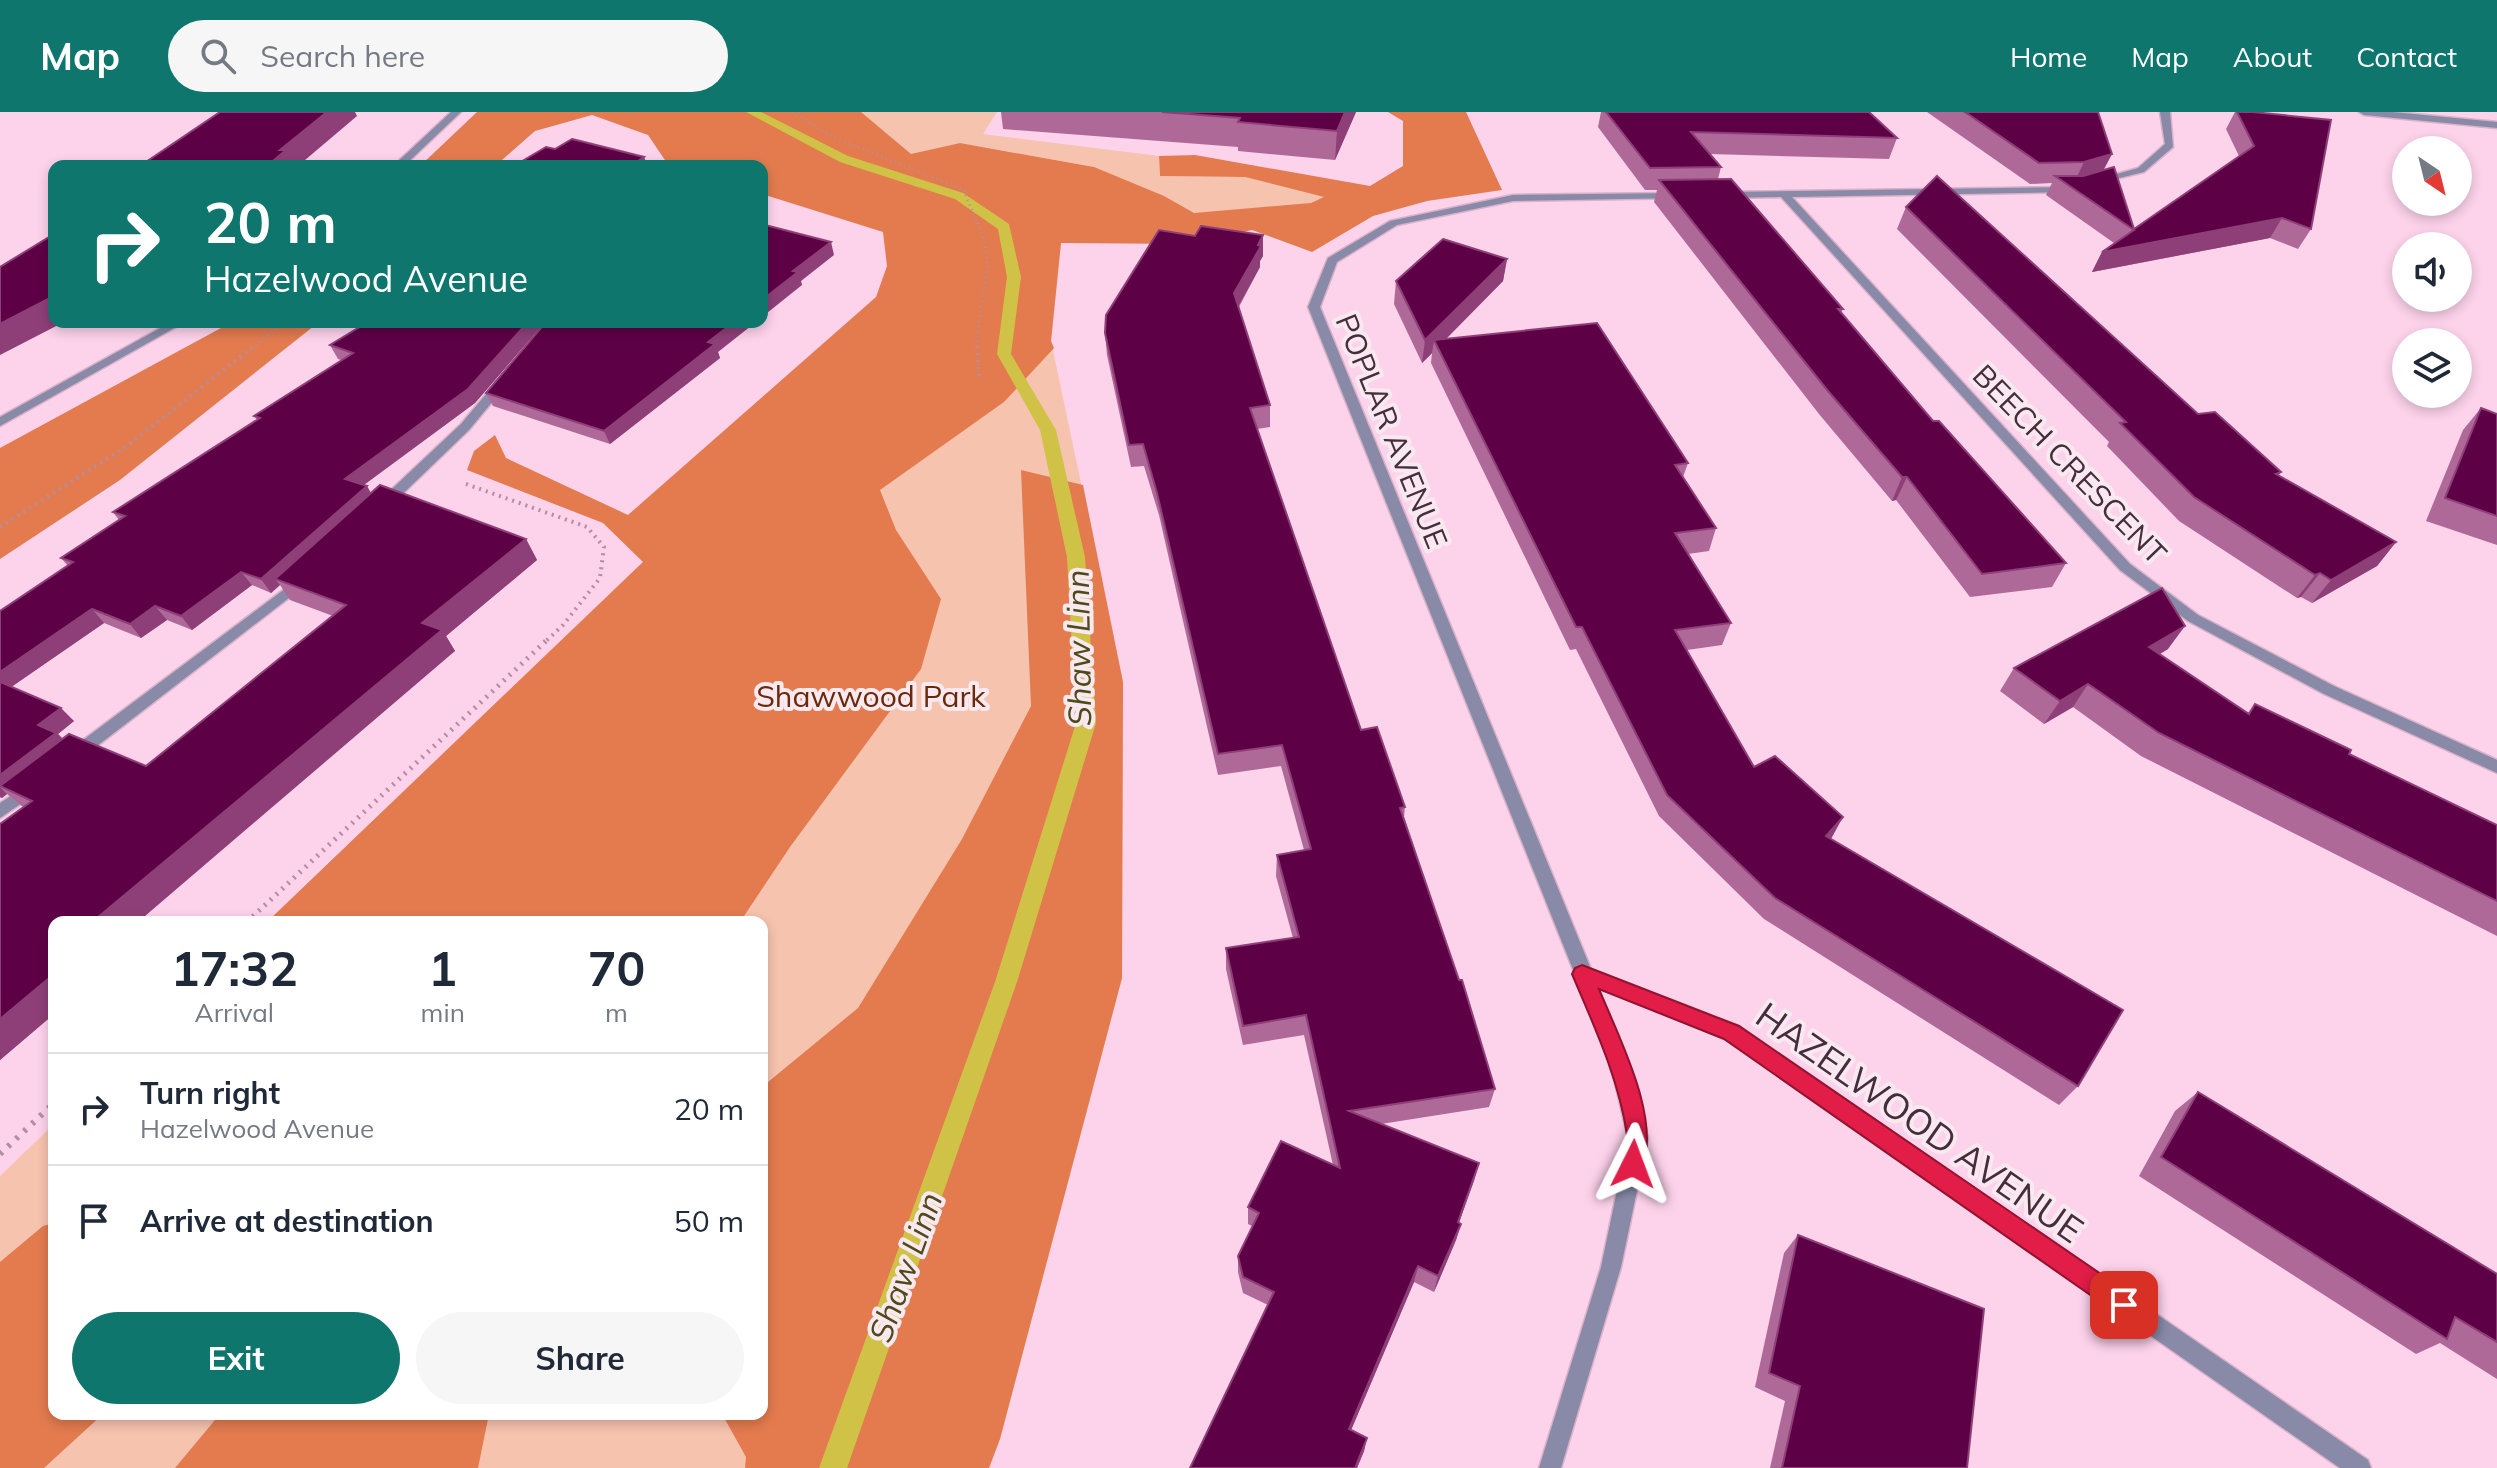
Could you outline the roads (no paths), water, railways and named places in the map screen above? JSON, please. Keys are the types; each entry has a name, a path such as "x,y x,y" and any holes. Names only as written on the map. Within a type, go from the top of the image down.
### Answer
{"street":[{"path":"404,160 456,112"},
{"path":"1705,196 2074,189 2141,170 2170,145 2165,112"},
{"path":"2364,112 2497,125"},
{"name":"BEECH CRESCENT","path":"1784,194 2125,567 2193,618 2329,690 2497,767"},
{"name":"POPLAR AVENUE","path":"1550,1468 1611,1267 1638,1138 1619,1062 1314,307 1332,260 1394,223 1513,198 1689,196"},
{"path":"0,422 168,328"},
{"path":"368,519 465,427 515,369"},
{"path":"63,764 312,571"},
{"path":"0,812 50,774"},
{"name":"HAZELWOOD AVENUE","path":"1582,974 1732,1032 2360,1468"}],"waterway":[{"name":"Shaw Linn","path":"752,112 844,159 959,196 1004,227 1014,277 1004,354 1048,430 1076,557 1086,723 1006,982 833,1468"}],"park label":[{"name":"Shawwood Park","path":"871,696"}]}
